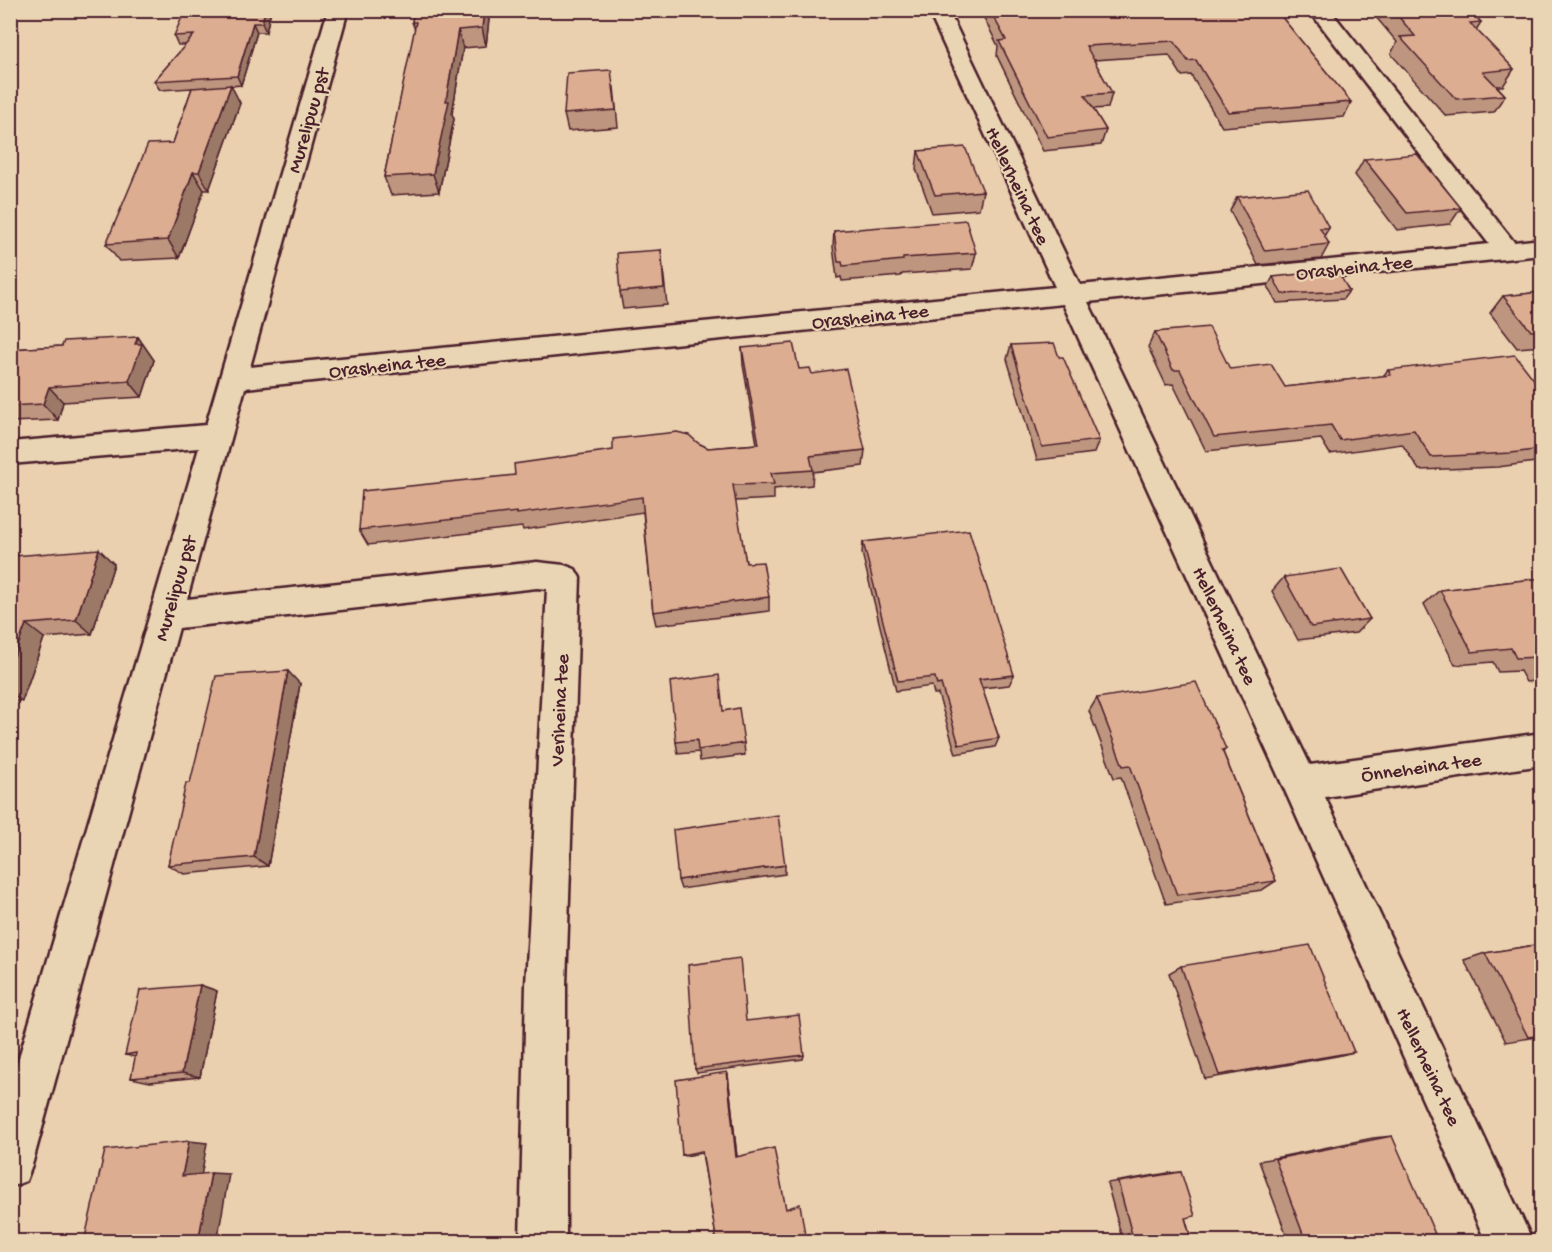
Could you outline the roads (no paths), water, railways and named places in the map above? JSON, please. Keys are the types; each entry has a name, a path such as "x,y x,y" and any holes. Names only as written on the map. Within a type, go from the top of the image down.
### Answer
{"street":[{"name":"Murelipuu pst","path":"10,1165 338,10"},
{"name":"Hellerheina tee","path":"938,10 1300,783 1510,1242"},
{"path":"1319,10 1507,250"},
{"name":"Orasheina tee","path":"233,379 1542,247"},
{"path":"10,453 217,435"},
{"name":"Veriheina tee","path":"166,615 537,575 564,578 546,986 543,1242"},
{"name":"Õnneheina tee","path":"1300,783 1542,749"}]}
